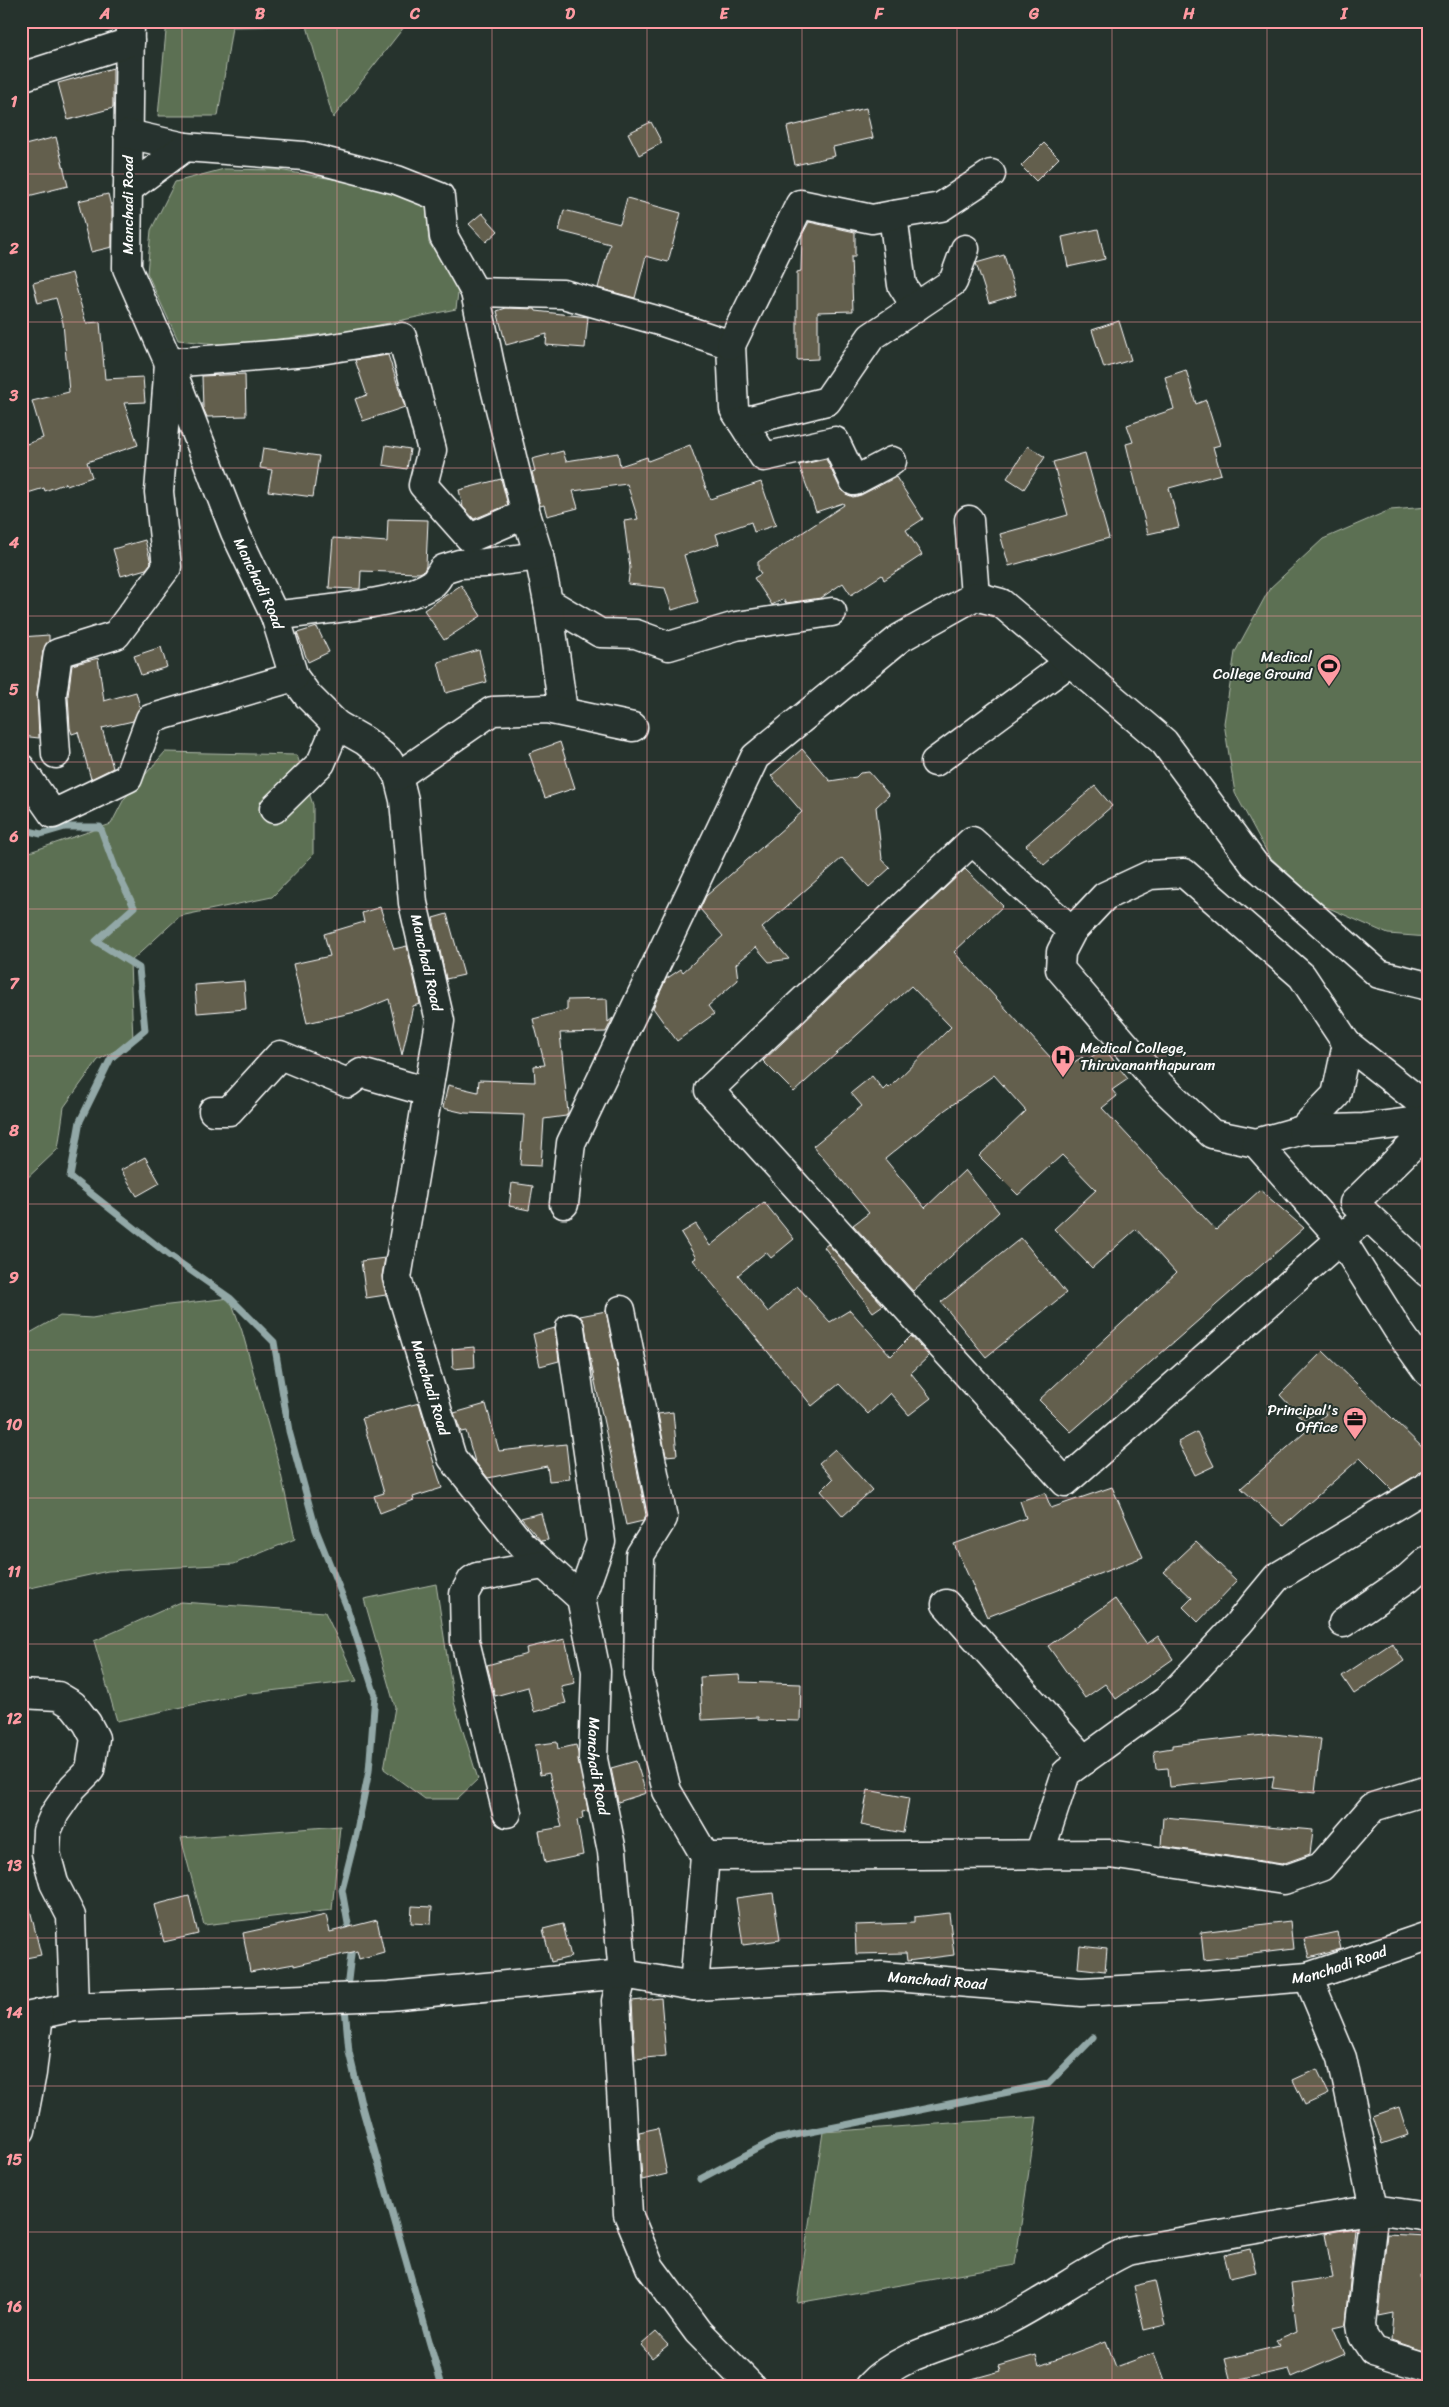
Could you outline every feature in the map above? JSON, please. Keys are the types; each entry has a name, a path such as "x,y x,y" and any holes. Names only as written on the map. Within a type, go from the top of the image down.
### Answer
{"street":[{"path":"21,77 130,32"},
{"name":"Manchadi Road","path":"130,32 127,268 168,363 236,532 275,616 294,677 308,696 338,725 381,753 398,776 404,800 413,902 440,1021 397,1278 452,1458 521,1544 581,1598 596,1671 593,1759 612,1851 623,1974 694,1986 882,1976 1082,1992 1198,1986 1308,1977 1428,1936"},
{"path":"128,134 185,147 304,156 398,180 440,197 444,237 476,292 494,384 526,514 539,556 548,602 563,711"},
{"path":"128,189 185,147"},
{"path":"892,461 854,481 835,441 764,457 734,409 732,345 800,204 872,219 941,207 991,174"},
{"path":"893,215 902,285 916,307"},
{"path":"742,422 827,400 871,337 953,282 965,249"},
{"path":"476,292 563,294 663,322 732,345"},
{"path":"56,754 52,695 58,653 116,636 167,567 159,492 168,363 308,352 402,337 432,450 422,485 470,538 526,514"},
{"path":"969,520 975,596"},
{"path":"275,616 370,603 412,593 434,584 443,569 459,564 485,563 539,556"},
{"path":"564,1204 571,1143 755,758 900,638 975,596 1001,603 1164,742 1254,864 1379,974 1428,986"},
{"path":"548,602 600,633 636,634 669,646 736,626 832,612"},
{"path":"936,762 1070,662"},
{"path":"21,768 53,814 128,778 150,719 294,677"},
{"path":"398,776 492,711 529,709 563,711 633,727"},
{"path":"274,809 321,763 338,725"},
{"path":"1072,931 972,840 709,1090 1066,1482 1367,1216"},
{"path":"1428,1108 1347,1044 1302,976 1184,873 1150,875 1105,896 1072,931 1061,952 1060,969 1093,1009 1160,1085 1212,1134 1256,1143 1302,1130 1364,1128 1428,1120"},
{"path":"1302,1130 1336,1095 1347,1044"},
{"path":"213,1111 229,1111 280,1055 348,1083 361,1073 428,1092"},
{"path":"1428,1130 1354,1203 1428,1274"},
{"path":"1256,1143 1341,1239 1398,1330 1428,1372"},
{"path":"621,1310 663,1518 640,1556 638,1674 667,1791 705,1856 694,1986"},
{"path":"570,1328 601,1542 581,1598"},
{"path":"1039,1855 1066,1773 1168,1699 1238,1624 1277,1577 1428,1486"},
{"path":"1343,1623 1408,1578 1428,1560"},
{"path":"507,1813 465,1641 464,1594 472,1580 543,1565"},
{"path":"946,1604 1084,1760"},
{"path":"21,1694 58,1696 73,1705 87,1723 95,1738 90,1770 73,1787 55,1813 47,1838 46,1853 54,1883 71,1916 74,2007"},
{"path":"705,1856 1110,1854 1284,1880 1321,1867 1373,1807 1428,1790"},
{"path":"21,2130 32,2073 30,2016 74,2007 389,1996 623,1974 616,2001 628,2214 650,2267 698,2332 751,2386"},
{"path":"1308,1977 1342,2058 1374,2209 1361,2324 1363,2336 1376,2353 1428,2368"},
{"path":"870,2386 877,2378 902,2362 1001,2324 1105,2261 1126,2251 1374,2209 1428,2217"}],"green space":[{"path":"167,21 404,21 404,27 333,118 307,26 232,27 218,116 158,116"},
{"path":"224,169 278,170 364,184 426,203 429,243 459,285 456,309 350,331 226,345 178,340 147,273 151,230 175,182"},
{"name":"Medical College Ground","path":"1428,507 1428,937 1388,934 1322,905 1269,856 1235,793 1224,723 1235,652 1270,588 1323,539 1390,510"},
{"path":"165,752 297,755 313,805 313,855 272,897 180,916 130,962 133,1041 98,1060 64,1107 58,1149 21,1184 21,855 111,824 124,799"},
{"path":"230,1298 242,1331 279,1465 295,1539 234,1564 108,1571 21,1590 21,1338 60,1316 92,1318 160,1306"},
{"path":"436,1584 454,1702 478,1779 457,1799 425,1799 384,1769 395,1707 364,1599"},
{"path":"181,1602 325,1612 357,1681 243,1694 117,1721 94,1641"},
{"path":"340,1826 332,1910 204,1925 181,1838"},
{"path":"1037,2117 1015,2265 797,2303 823,2132"}],"building":[{"path":"113,68 113,108 68,120 58,83"},
{"path":"866,108 873,138 833,147 835,156 795,165 787,127"},
{"path":"651,122 662,143 639,155 628,133"},
{"path":"56,137 68,186 28,196 21,169 21,146"},
{"path":"1044,143 1059,158 1036,181 1021,166"},
{"path":"108,194 112,210 112,247 91,252 78,201"},
{"path":"627,198 681,213 668,262 646,256 635,298 598,288 610,244 559,231 564,210 620,224"},
{"path":"482,213 498,231 486,242 469,224"},
{"path":"809,222 855,232 855,257 851,257 853,311 818,312 818,359 797,360 797,272 801,271 802,235"},
{"path":"1098,229 1105,259 1068,267 1062,237"},
{"path":"1004,255 1016,295 989,303 976,263"},
{"path":"72,273 86,323 100,322 105,379 143,377 145,402 124,403 138,445 87,462 92,477 67,486 66,483 45,491 44,488 21,495 21,446 43,438 32,401 69,392 63,323 56,298 38,303 33,283"},
{"path":"506,308 535,309 536,311 588,317 585,348 546,345 547,334 506,345 497,311"},
{"path":"1119,321 1131,360 1104,368 1092,330"},
{"path":"388,355 405,407 363,421 355,399 367,395 355,360"},
{"path":"1186,370 1196,404 1206,400 1220,445 1213,447 1221,474 1169,488 1179,527 1148,534 1126,444 1133,442 1127,425 1174,409 1165,377"},
{"path":"245,374 246,416 207,417 203,408 202,376"},
{"path":"386,445 410,449 407,469 383,465"},
{"path":"690,445 710,499 761,482 776,525 754,532 751,522 716,534 719,544 684,555 698,602 672,610 665,588 628,584 630,568 624,521 638,519 627,484 573,491 578,508 547,516 544,505 540,506 532,472 535,471 532,459 563,451 566,461 618,453 620,466 647,457 648,461"},
{"path":"1028,446 1045,457 1024,489 1007,478"},
{"path":"263,448 319,456 313,497 268,491 272,470 260,468"},
{"path":"1085,453 1109,538 1009,566 1000,534 1068,515 1053,462"},
{"path":"826,459 840,488 846,494 853,497 861,495 896,477 923,519 906,530 922,555 884,580 882,575 851,595 843,583 821,598 786,603 783,599 772,605 754,578 761,574 758,569 758,562 844,505 843,503 816,512 799,465"},
{"path":"501,479 508,505 474,519 463,507 459,490"},
{"path":"388,519 428,520 426,566 424,571 419,573 361,571 360,589 329,588 333,538 387,542"},
{"path":"145,540 151,563 146,569 121,576 113,549"},
{"path":"461,585 481,616 444,640 424,610"},
{"path":"317,627 329,652 308,662 297,633"},
{"path":"49,635 49,641 43,651 37,693 39,738 21,736 21,637"},
{"path":"161,647 167,667 141,675 134,656"},
{"path":"479,650 487,682 446,693 438,662"},
{"path":"98,658 104,701 136,692 140,707 133,721 102,728 113,768 91,779 78,732 72,734 70,728 68,696 72,665"},
{"path":"560,742 575,788 545,798 529,753"},
{"path":"802,749 830,781 856,777 860,773 869,772 889,795 876,807 882,859 890,868 869,887 842,858 762,928 789,959 769,962 756,947 736,964 738,980 708,1006 714,1014 677,1041 653,1008 666,979 681,969 683,972 723,936 700,909 706,896 802,812 771,776"},
{"path":"1095,786 1112,806 1044,865 1026,845"},
{"path":"965,869 1003,906 954,952 1062,1070 1082,1057 1086,1061 1104,1048 1128,1079 1112,1090 1117,1096 1102,1108 1216,1230 1260,1190 1304,1228 1071,1432 1039,1400 1176,1273 1136,1229 1092,1268 1054,1229 1096,1190 1062,1155 1018,1195 979,1156 1026,1111 994,1075 945,1110 885,1159 925,1208 965,1170 999,1212 913,1291 853,1225 869,1213 813,1146 862,1106 851,1093 872,1076 883,1090 887,1086 889,1088 951,1027 911,986 794,1092 763,1061"},
{"path":"380,907 394,949 407,946 420,1004 413,1006 402,1055 389,999 360,1011 307,1023 293,964 330,956 324,934 364,922 362,913"},
{"path":"447,914 464,975 446,979 433,918"},
{"path":"244,981 246,1009 197,1013 195,985"},
{"path":"607,999 608,1022 613,1018 606,1032 560,1033 568,1113 566,1116 544,1119 541,1166 520,1165 524,1115 465,1113 443,1108 448,1085 478,1092 479,1080 535,1082 534,1066 545,1065 533,1019 567,1010 567,1000"},
{"path":"145,1157 160,1183 137,1196 121,1170"},
{"path":"512,1183 533,1186 529,1210 509,1206"},
{"path":"764,1202 794,1239 771,1258 766,1252 738,1275 768,1312 797,1286 830,1322 850,1310 891,1356 911,1336 929,1356 911,1373 931,1398 909,1415 890,1393 868,1414 839,1384 812,1406 693,1260 696,1258 681,1233 696,1224 710,1246"},
{"path":"1021,1238 1066,1293 986,1357 941,1302"},
{"path":"828,1244 883,1305 873,1312 824,1247"},
{"path":"385,1258 382,1276 386,1295 366,1298 361,1261"},
{"path":"606,1311 646,1515 643,1521 626,1525 592,1368 585,1326 580,1316"},
{"path":"555,1328 559,1361 540,1366 533,1334"},
{"path":"474,1347 475,1367 453,1369 452,1349"},
{"name":"Principal's Office","path":"1323,1351 1428,1453 1428,1463 1415,1476 1392,1490 1360,1458 1283,1526 1241,1488 1326,1414 1323,1410 1303,1420 1280,1395"},
{"path":"419,1403 430,1440 427,1441 442,1488 413,1497 414,1500 380,1513 374,1496 384,1493 362,1418"},
{"path":"486,1404 499,1451 566,1444 570,1479 549,1481 547,1466 488,1478 475,1462 466,1431 461,1432 454,1413"},
{"path":"673,1412 677,1455 666,1456 658,1414"},
{"path":"1197,1432 1214,1466 1195,1475 1178,1442"},
{"path":"835,1449 872,1490 843,1516 821,1491 833,1479 819,1463"},
{"path":"1112,1487 1143,1557 987,1617 954,1544 1026,1518 1020,1501 1045,1493 1051,1508"},
{"path":"541,1513 548,1540 541,1541 521,1518"},
{"path":"1196,1542 1237,1581 1198,1622 1183,1607 1192,1598 1164,1572"},
{"path":"1115,1599 1147,1644 1158,1636 1173,1659 1116,1699 1105,1684 1085,1698 1048,1646"},
{"path":"565,1639 575,1683 561,1686 566,1703 534,1712 528,1687 495,1696 487,1665 527,1654 526,1648"},
{"path":"1392,1643 1404,1661 1354,1694 1342,1676"},
{"path":"739,1675 740,1682 801,1684 800,1721 758,1720 758,1717 702,1720 700,1677"},
{"path":"1273,1734 1321,1739 1315,1793 1272,1788 1274,1776 1170,1787 1168,1768 1156,1769 1154,1751 1172,1748 1172,1745"},
{"path":"557,1742 558,1749 576,1745 588,1811 582,1812 583,1818 577,1820 583,1855 545,1863 539,1831 562,1827 549,1773 540,1775 535,1745"},
{"path":"636,1761 646,1793 618,1802 611,1768"},
{"path":"868,1790 909,1798 903,1833 861,1825"},
{"path":"1163,1817 1313,1830 1310,1854 1282,1864 1161,1846"},
{"path":"773,1893 780,1940 743,1945 736,1898"},
{"path":"189,1896 198,1934 164,1942 154,1905"},
{"path":"28,1901 41,1955 21,1959 21,1902"},
{"path":"412,1906 432,1907 431,1924 411,1923"},
{"path":"949,1913 954,1955 907,1961 906,1953 856,1954 855,1925 914,1923 914,1917"},
{"path":"326,1915 330,1932 377,1920 384,1952 359,1959 357,1951 294,1966 294,1964 250,1972 243,1933"},
{"path":"1290,1921 1293,1949 1204,1960 1201,1932"},
{"path":"563,1924 571,1957 551,1962 543,1929"},
{"path":"1337,1932 1341,1949 1309,1958 1304,1939"},
{"path":"1080,1946 1107,1949 1105,1971 1078,1968"},
{"path":"661,1998 666,2056 635,2059 632,2001"},
{"path":"1317,2069 1329,2094 1305,2105 1293,2080"},
{"path":"1399,2107 1408,2135 1382,2144 1373,2116"},
{"path":"658,2128 667,2174 642,2180 639,2132"},
{"path":"1355,2228 1346,2324 1333,2327 1345,2354 1292,2377 1289,2369 1231,2382 1225,2359 1279,2346 1276,2340 1297,2331 1291,2284 1333,2278 1325,2233"},
{"path":"1387,2234 1427,2236 1425,2275 1420,2275 1424,2326 1426,2326 1424,2351 1391,2340 1393,2313 1378,2316"},
{"path":"1250,2249 1256,2272 1230,2278 1224,2255"},
{"path":"1155,2281 1165,2325 1144,2330 1134,2286"},
{"path":"656,2332 668,2345 652,2358 641,2345"},
{"path":"1106,2341 1116,2367 1154,2353 1166,2386 969,2386 968,2380 1001,2371 999,2366 1036,2355 1039,2366"}],"waterway":[{"path":"21,829 41,834 65,827 100,827 116,870 134,907 96,941 139,968 145,1030 111,1058 80,1121 70,1177 170,1256 230,1298 274,1342 289,1431 316,1530 346,1605 375,1695 369,1771 342,1890 352,1946 348,1980"},
{"path":"345,2007 349,2052 362,2107 442,2386"},
{"path":"700,2179 776,2139 1048,2084 1093,2038"}],"place":[{"name":"Medical College Ground","path":"1329,687"},
{"name":"Medical College, Thiruvananthapuram","path":"1063,1078"},
{"name":"Principal's Office","path":"1355,1440"}]}
